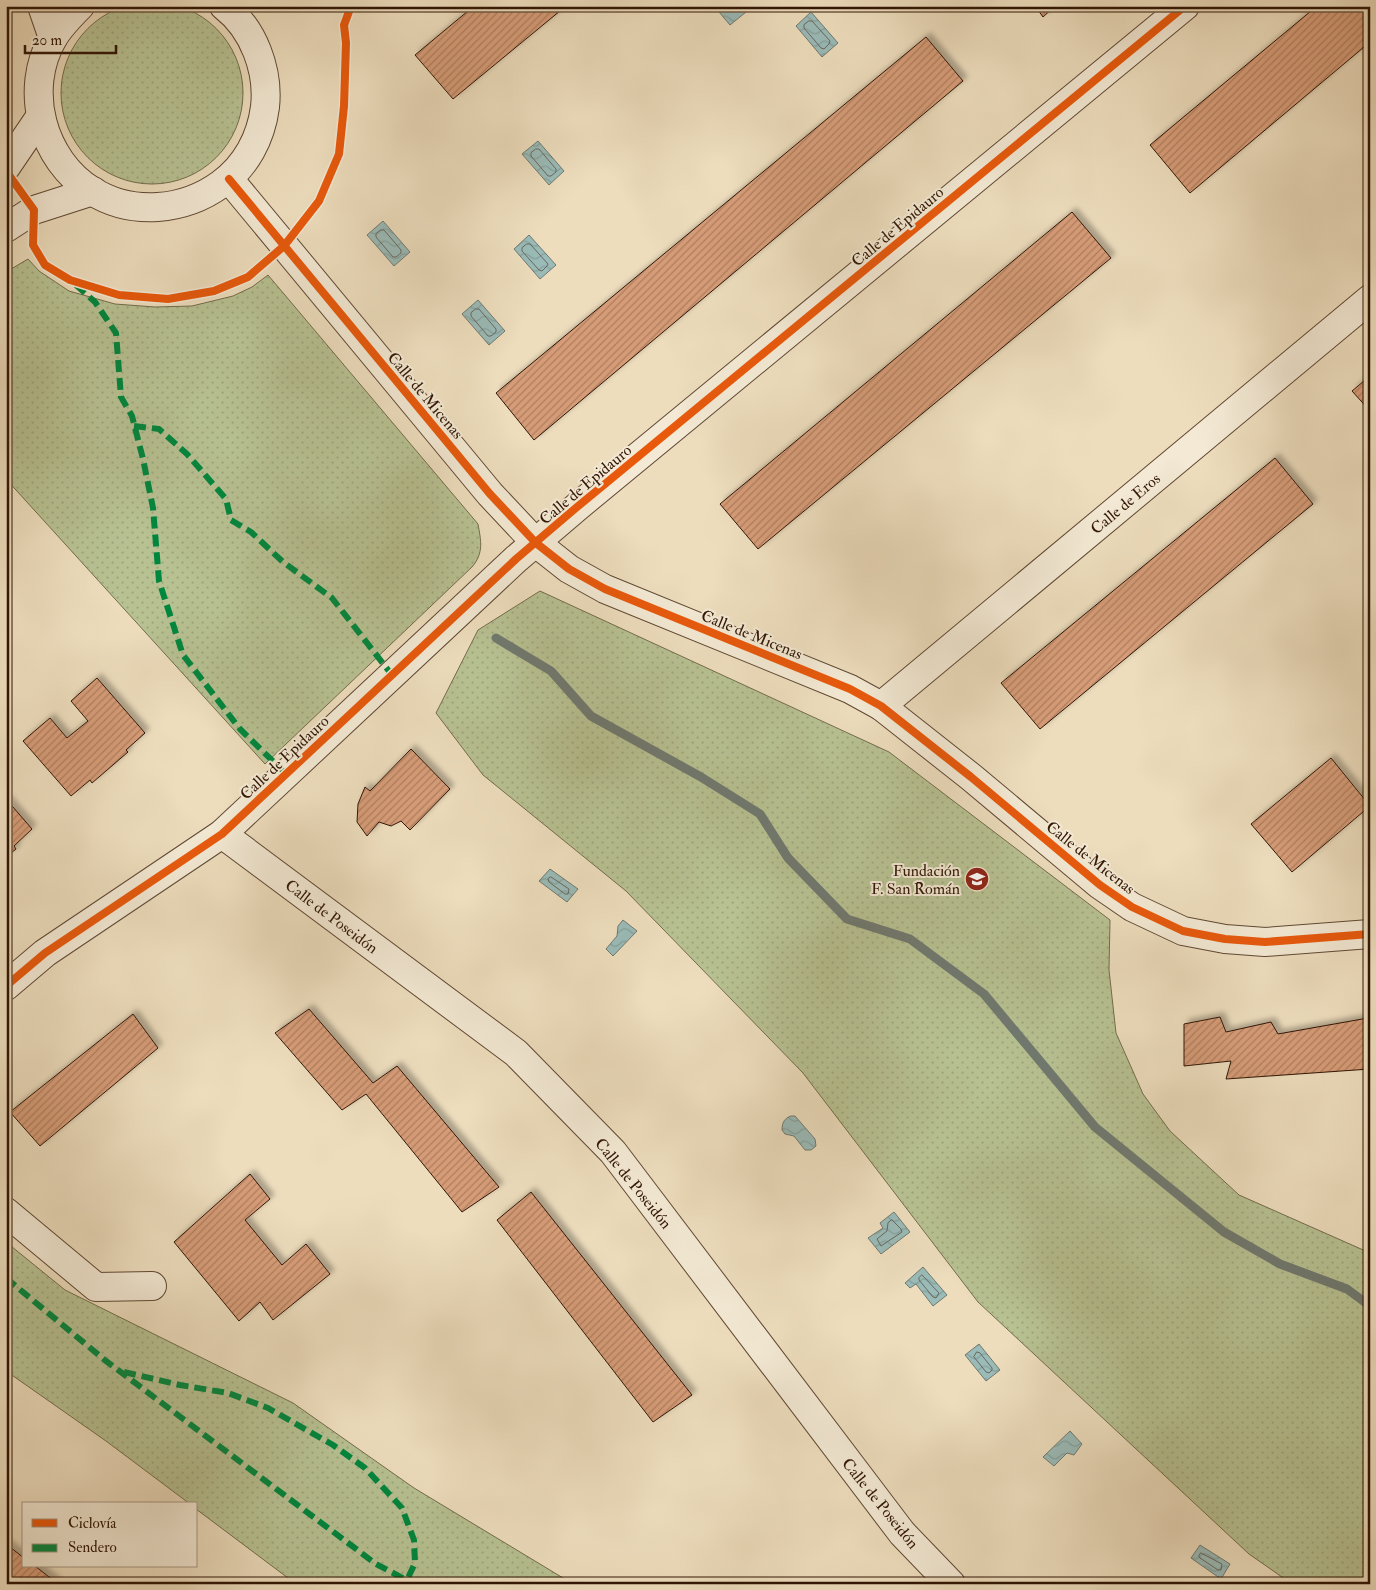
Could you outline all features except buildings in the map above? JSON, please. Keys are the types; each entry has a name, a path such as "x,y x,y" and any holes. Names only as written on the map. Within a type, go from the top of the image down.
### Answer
{"street":[{"path":"42,6 53,38"},
{"path":"80,6 65,21 53,38 39,76 38,97 40,117 51,146 69,172 92,191 115,202 138,207 163,208 187,203 209,193 229,179 250,154 262,124 267,93 261,61 248,32 229,7"},
{"name":"Calle de Epidauro","path":"6,986 45,953 222,834 516,559 1185,6"},
{"path":"6,167 40,117"},
{"name":"Calle de Micenas","path":"229,179 484,486 536,543 569,569 605,589 850,690 881,706 971,777 1100,885 1132,907 1183,931 1225,939 1265,942 1370,934"},
{"path":"6,228 34,210 92,191"},
{"name":"Calle de Eros","path":"881,706 1370,299"},
{"name":"Calle de Poseidón","path":"222,834 516,1053 613,1152 902,1533 951,1584"},
{"path":"6,1212 96,1287 152,1286"}],"green space":[{"path":"152,2 170,4 187,9 202,17 222,35 236,58 241,75 243,93 241,111 236,128 228,143 210,163 187,177 170,182 152,184 134,182 117,177 102,169 82,151 68,128 63,111 61,93 63,75 68,58 76,43 94,23 117,9 134,4"},
{"path":"28,259 39,271 69,291 115,304 155,307 192,306 233,296 252,287 268,275 478,524 481,541 480,552 472,567 265,764 6,479 6,272"},
{"path":"540,591 889,752 1110,920 1109,970 1116,1033 1143,1094 1170,1131 1239,1195 1370,1253 1370,1584 1292,1584 1249,1554 978,1302 803,1073 626,891 483,775 436,713 478,630"},
{"path":"6,1242 65,1290 293,1403 414,1488 573,1584 296,1584 198,1510 198,1502 187,1502 106,1441 6,1371"}],"water":[{"path":"714,6 741,6 746,12 730,25"},
{"path":"811,12 838,43 822,57 796,26"},
{"path":"538,141 564,171 549,185 522,154"},
{"path":"383,221 410,252 394,266 367,235"},
{"path":"529,235 556,265 540,279 514,249"},
{"path":"478,300 505,331 489,345 462,314"},
{"path":"550,869 578,889 567,902 539,881"},
{"path":"623,920 637,931 613,956 606,949 617,936 618,926"},
{"path":"791,1116 795,1116 815,1139 816,1146 811,1150 805,1150 794,1136 785,1134 782,1130 784,1121"},
{"path":"894,1212 910,1232 881,1254 868,1238 883,1228 880,1223"},
{"path":"923,1267 947,1295 933,1306 916,1284 910,1288 905,1283"},
{"path":"979,1344 1000,1370 986,1381 965,1355"},
{"path":"1070,1431 1082,1444 1074,1455 1067,1453 1054,1466 1043,1457"},
{"path":"1200,1545 1230,1564 1221,1579 1191,1558"}],"waterway":[{"path":"496,638 551,671 591,716 701,777 760,814 788,858 847,919 910,939 984,994 1095,1127 1224,1232 1280,1264 1347,1289 1370,1306"}],"marked path":[{"path":"76,285 95,302 116,333 121,397 132,416 153,508 159,581 183,655 240,729 286,774"},
{"path":"134,426 159,429 187,454 226,499 231,520 251,532 283,562 332,598 392,675"},
{"path":"6,1278 106,1361 376,1564 414,1584"},
{"path":"124,1372 180,1385 228,1393 268,1408 333,1445 365,1468 402,1508 414,1540 415,1563 404,1583"}],"cycle path":[{"path":"6,171 34,210 33,245 45,265 70,280 119,295 168,299 214,291 248,277 284,246 319,201 339,154 344,106 346,43 344,25 351,6"},
{"path":"6,986 45,953 222,834 516,559 1185,6"},
{"path":"229,179 490,494 536,543 569,569 605,589 850,689 881,706 971,777 1100,885 1132,907 1183,931 1225,939 1265,942 1370,934"}],"place":[{"name":"Fundación F. San Román","path":"977,879"}]}
